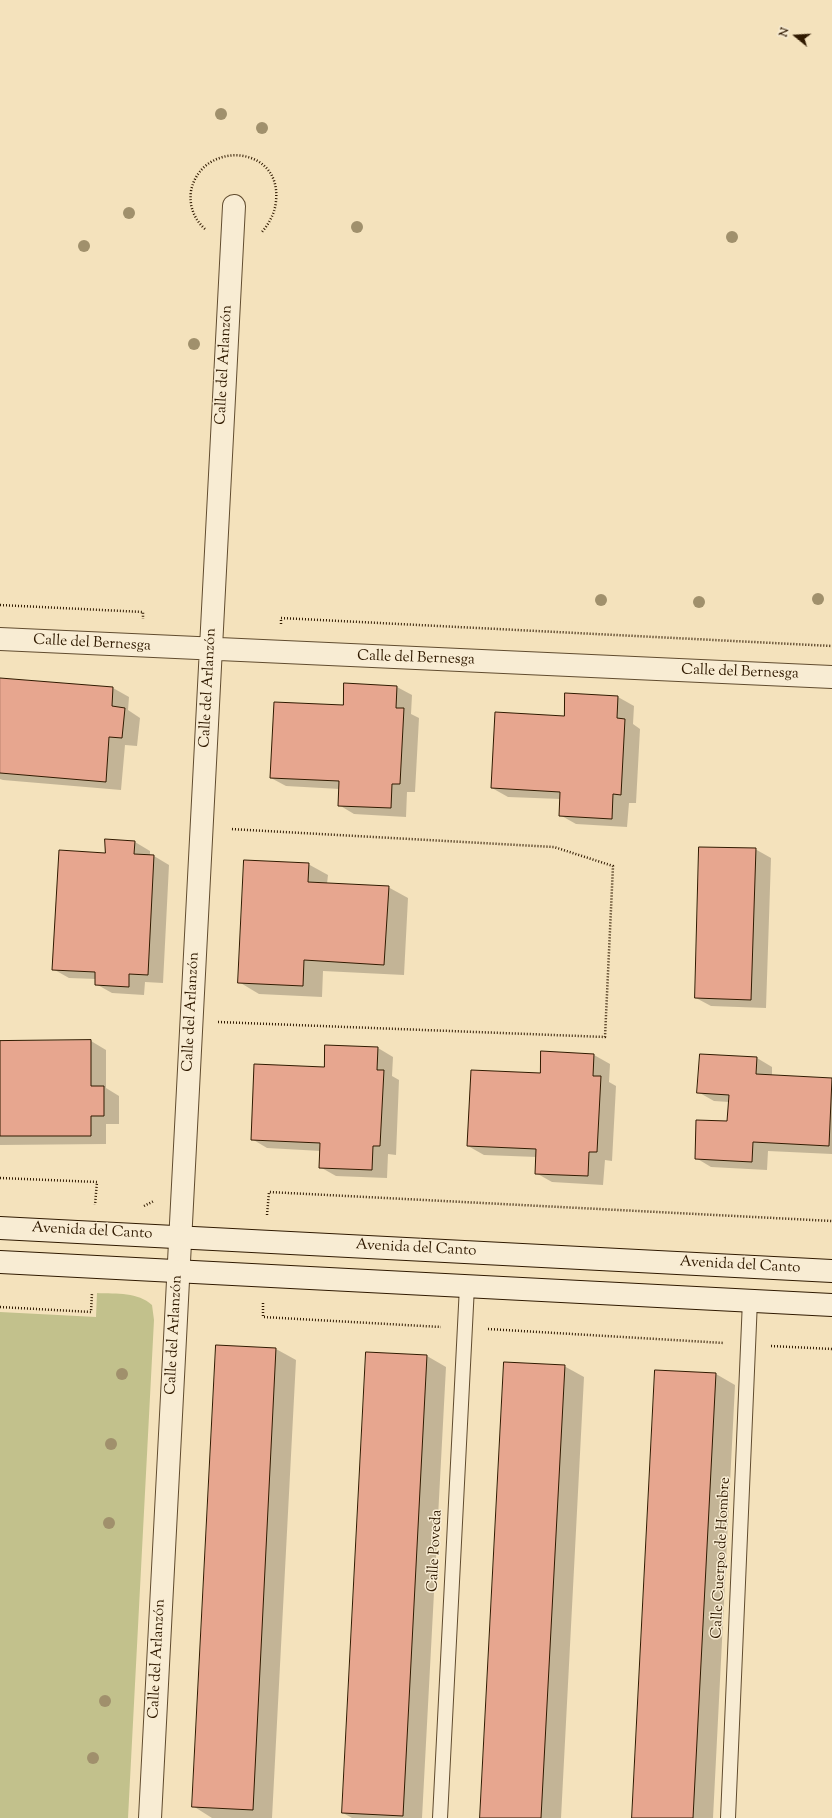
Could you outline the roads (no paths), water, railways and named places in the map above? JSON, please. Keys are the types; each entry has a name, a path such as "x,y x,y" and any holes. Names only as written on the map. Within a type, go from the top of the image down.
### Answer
{"street":[{"name":"Calle del Arlanzón","path":"150,1818 234,206"},
{"name":"Calle del Bernesga","path":"0,639 211,650 832,677"},
{"name":"Avenida del Canto","path":"0,1228 832,1271"},
{"path":"0,1262 179,1270 832,1305"}],"lane":[{"name":"Calle Poveda","path":"440,1818 467,1286"},
{"name":"Calle Cuerpo de Hombre","path":"728,1818 750,1300"}]}
